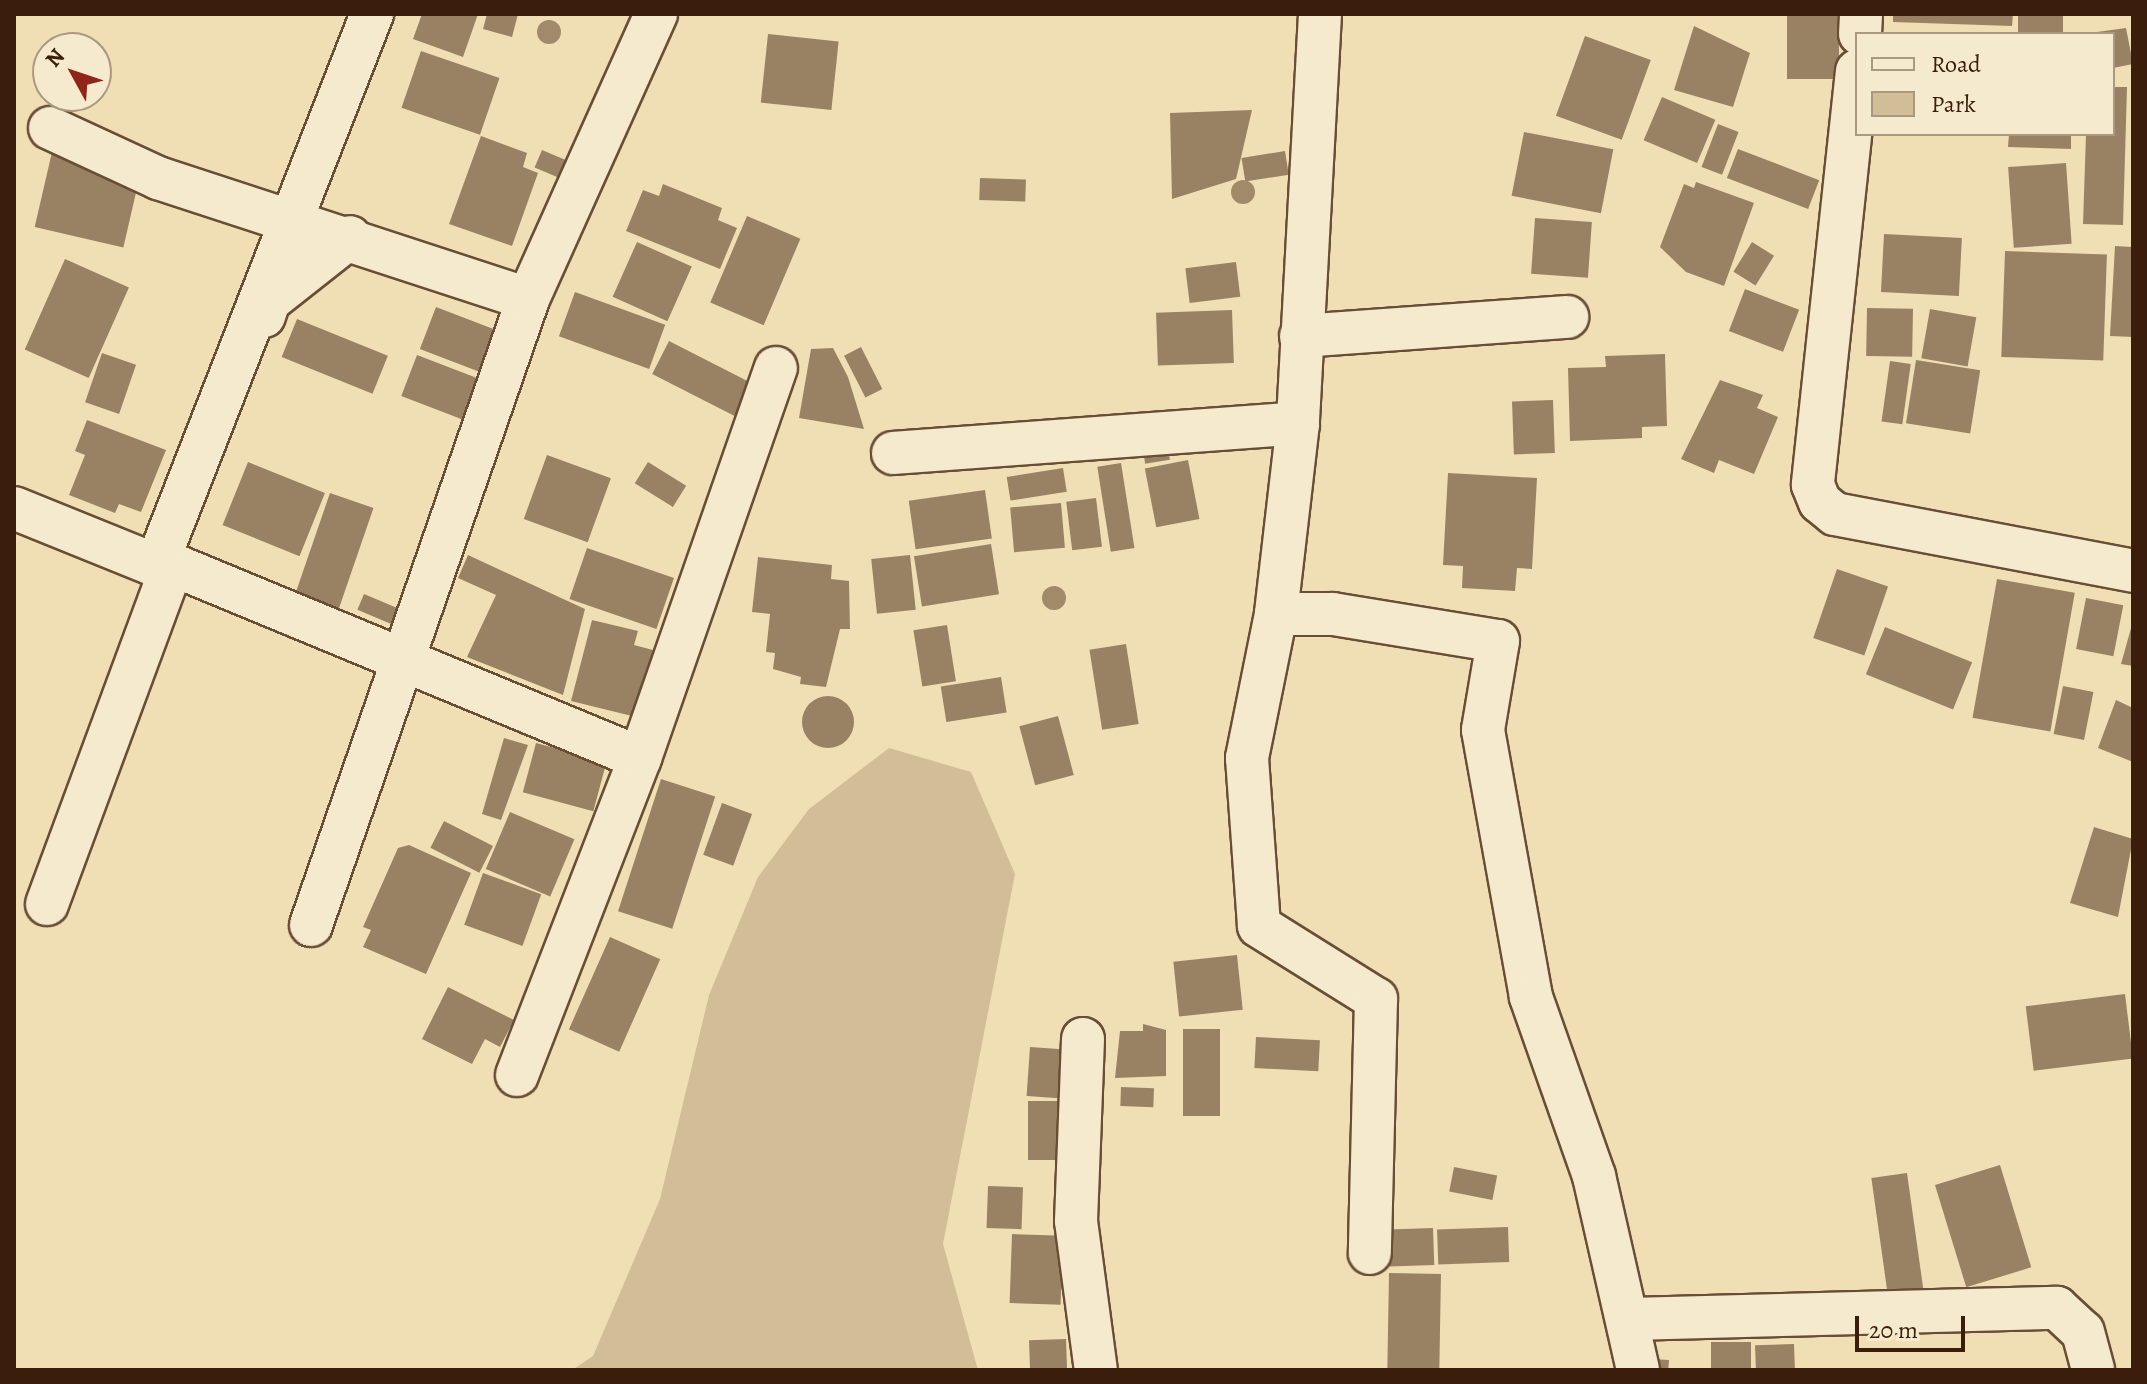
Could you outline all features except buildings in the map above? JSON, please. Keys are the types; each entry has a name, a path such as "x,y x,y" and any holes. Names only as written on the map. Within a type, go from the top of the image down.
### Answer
{"street":[{"path":"47,904 291,218 372,14"},
{"path":"311,925 405,662 528,299 656,14"},
{"path":"1320,14 1298,423 1276,614 1247,758 1259,926 1376,999 1370,1253"},
{"path":"1855,90 1813,485 1820,502 1835,514 2133,571"},
{"path":"50,128 158,178 350,237 528,299"},
{"path":"168,568 269,301 350,237"},
{"path":"1301,336 1567,317"},
{"path":"517,1075 640,758 776,368"},
{"path":"893,453 1298,423"},
{"path":"14,508 640,758"},
{"path":"1276,614 1333,614 1498,641 1483,730 1531,997 1594,1176 1630,1319 1638,1370"},
{"path":"1083,1039 1076,1221 1096,1370"},
{"path":"1630,1319 2057,1308 2083,1332 2093,1370"}],"green space":[{"path":"889,748 971,772 1015,874 943,1244 978,1370 572,1370 593,1356 660,1199 709,995 758,877 809,809"}]}
